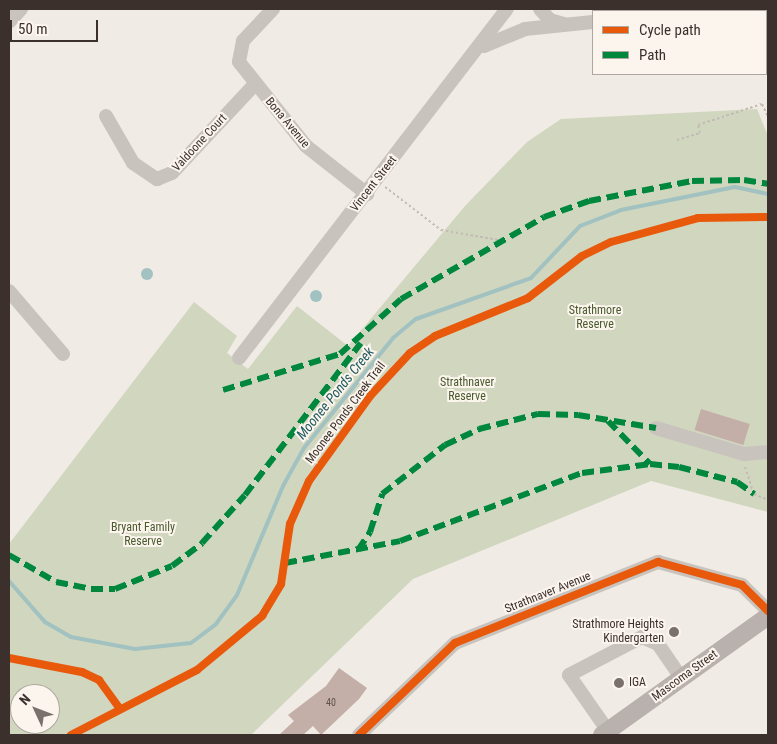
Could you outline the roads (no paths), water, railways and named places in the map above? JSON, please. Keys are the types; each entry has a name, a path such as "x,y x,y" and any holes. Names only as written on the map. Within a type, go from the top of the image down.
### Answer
{"main road":[{"name":"Mascoma Street","path":"605,733 768,616"}],"street":[{"path":"9,22 21,9"},
{"name":"Bona Avenue","path":"274,9 243,41 239,62 306,146 367,194"},
{"name":"Vincent Street","path":"239,358 367,194 507,9"},
{"path":"540,9 550,20 567,25"},
{"path":"736,10 751,9"},
{"path":"468,60 498,36 592,22"},
{"name":"Valdoone Court","path":"106,116 123,150 144,173 157,179 172,173 256,84"},
{"path":"9,291 63,354"},
{"path":"656,428 744,454 768,452"},
{"name":"Strathnaver Avenue","path":"359,735 455,643 658,562 742,585 768,611"},
{"path":"605,733 569,674 642,637 658,644 682,679"}],"water":[{"path":"145,268 149,268 153,274 149,280 145,280 141,276 141,272"},
{"path":"314,290 318,290 322,296 318,302 314,302 310,298 310,294"}],"waterway":[{"name":"Moonee Ponds Creek","path":"9,581 45,622 71,637 135,649 191,643 216,624 237,595 283,486 304,448 393,338 416,319 531,278 580,226 621,210 735,187 768,194"}],"place":[{"name":"Strathmore Heights Kindergarten","path":"674,632"},
{"name":"IGA","path":"619,683"}],"park label":[{"name":"Strathmore Reserve","path":"595,318"},
{"name":"Strathnaver Reserve","path":"467,390"},
{"name":"Bryant Family Reserve","path":"143,535"}]}
